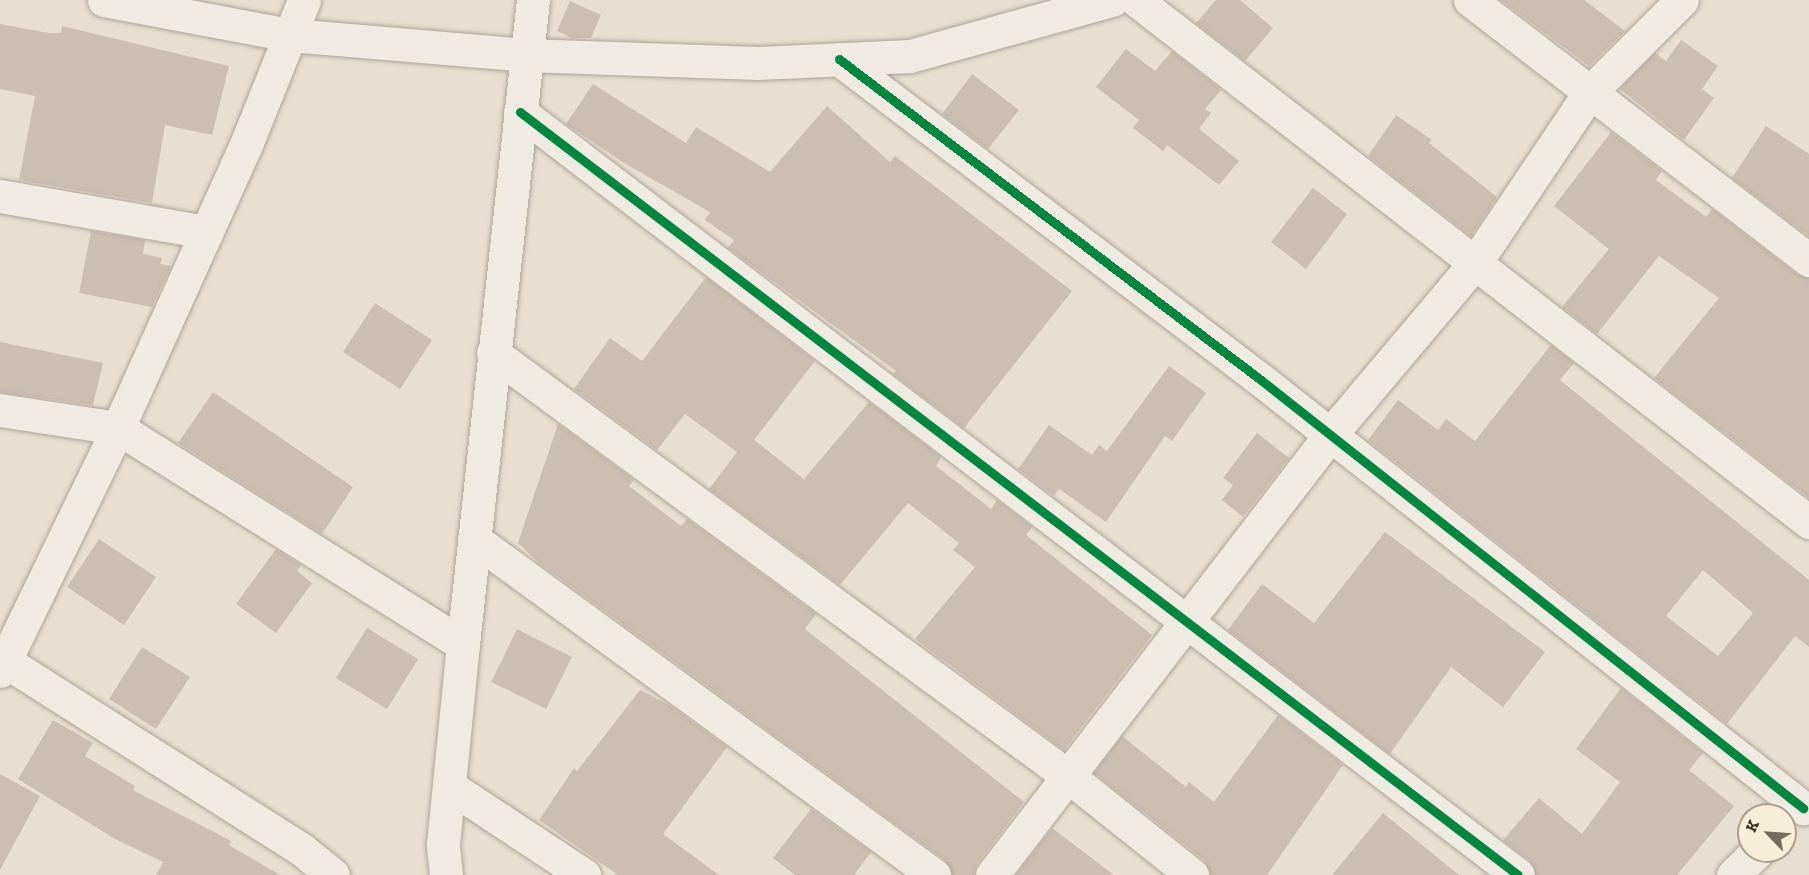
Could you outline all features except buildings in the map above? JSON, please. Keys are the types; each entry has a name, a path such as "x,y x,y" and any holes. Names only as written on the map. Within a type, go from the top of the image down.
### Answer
{"street":[{"path":"104,0 290,35 526,55 758,63 909,56 1112,0"},
{"path":"304,0 207,232 118,428 2,663 301,849 333,875"},
{"path":"446,875 443,843 493,352 533,0"},
{"path":"1136,0 1809,522"},
{"path":"1470,0 1809,260"},
{"path":"992,875 1330,435 1475,263 1590,92 1682,0"},
{"path":"838,59 1330,435 1799,811"},
{"path":"520,112 1188,620 1518,875"},
{"path":"0,196 207,232"},
{"path":"493,352 1068,776 1192,875"},
{"path":"0,410 118,428 463,644"},
{"path":"474,539 934,875"},
{"path":"449,786 584,875"},
{"path":"1733,875 1746,863"}],"cycle path":[{"path":"839,59 1261,380 1803,808"},
{"path":"520,112 1518,875"}]}
